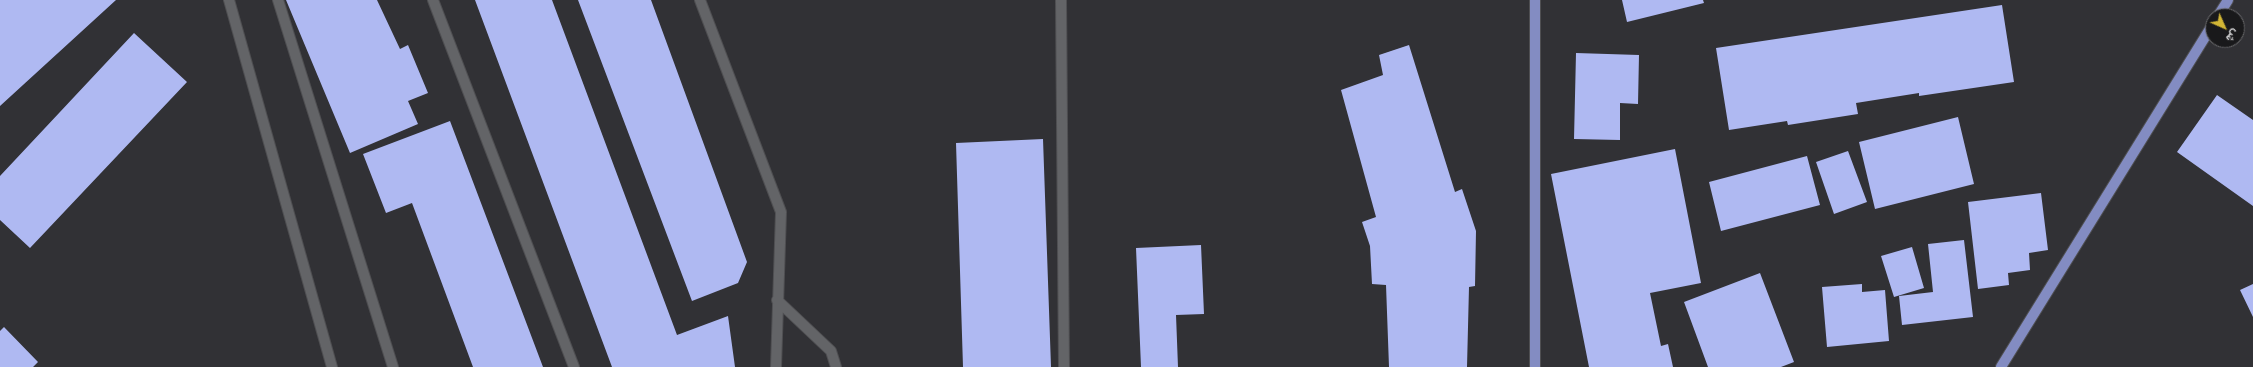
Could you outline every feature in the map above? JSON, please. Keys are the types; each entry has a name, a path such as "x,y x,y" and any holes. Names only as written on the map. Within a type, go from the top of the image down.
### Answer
{"main road":[{"path":"1535,0 1536,367"},
{"path":"2001,367 2205,37"}],"street":[{"path":"229,0 332,367"},
{"path":"278,0 393,367"},
{"path":"433,0 574,367"},
{"path":"700,0 781,212 776,367"},
{"path":"1061,0 1064,367"},
{"path":"777,300 831,352 836,367"}],"building":[{"path":"0,0 116,0 0,106"},
{"path":"286,0 377,0 400,49 408,45 428,93 408,101 418,124 350,153"},
{"path":"475,0 552,0 677,335 728,316 735,367 612,367"},
{"path":"578,0 651,0 747,262 738,283 692,301"},
{"path":"1622,0 1703,0 1704,3 1627,22"},
{"path":"2002,5 2014,82 1919,96 1919,93 1856,103 1858,114 1788,125 1787,121 1729,130 1716,48"},
{"path":"134,33 187,82 30,248 0,220 0,176"},
{"path":"1409,45 1455,192 1462,189 1476,231 1475,286 1469,287 1467,367 1389,367 1386,285 1372,284 1370,246 1362,222 1376,217 1341,90 1383,75 1379,55"},
{"path":"1576,53 1639,55 1638,104 1620,103 1620,140 1574,139"},
{"path":"2217,95 2253,120 2253,206 2177,152"},
{"path":"1958,117 1974,184 1875,209 1859,142"},
{"path":"450,121 543,367 473,367 412,203 386,213 363,154"},
{"path":"1043,139 1051,367 963,367 956,143"},
{"path":"1675,149 1701,283 1650,293 1661,346 1668,344 1673,367 1589,367 1551,174"},
{"path":"1848,151 1867,202 1834,214 1816,162"},
{"path":"1807,156 1820,205 1721,231 1709,182"},
{"path":"2041,193 2048,250 2029,253 2030,270 2008,273 2009,285 1978,289 1968,202"},
{"path":"1964,240 1973,317 1902,325 1899,296 1933,292 1928,244"},
{"path":"1201,245 1204,314 1176,315 1178,367 1141,367 1136,248"},
{"path":"1912,247 1924,288 1894,297 1881,256"},
{"path":"1760,273 1794,362 1781,367 1708,367 1684,302"},
{"path":"1862,284 1862,292 1885,290 1889,341 1827,347 1822,287"},
{"path":"2253,284 2253,317 2240,290"},
{"path":"4,327 38,362 33,367 0,367 0,331"}]}
